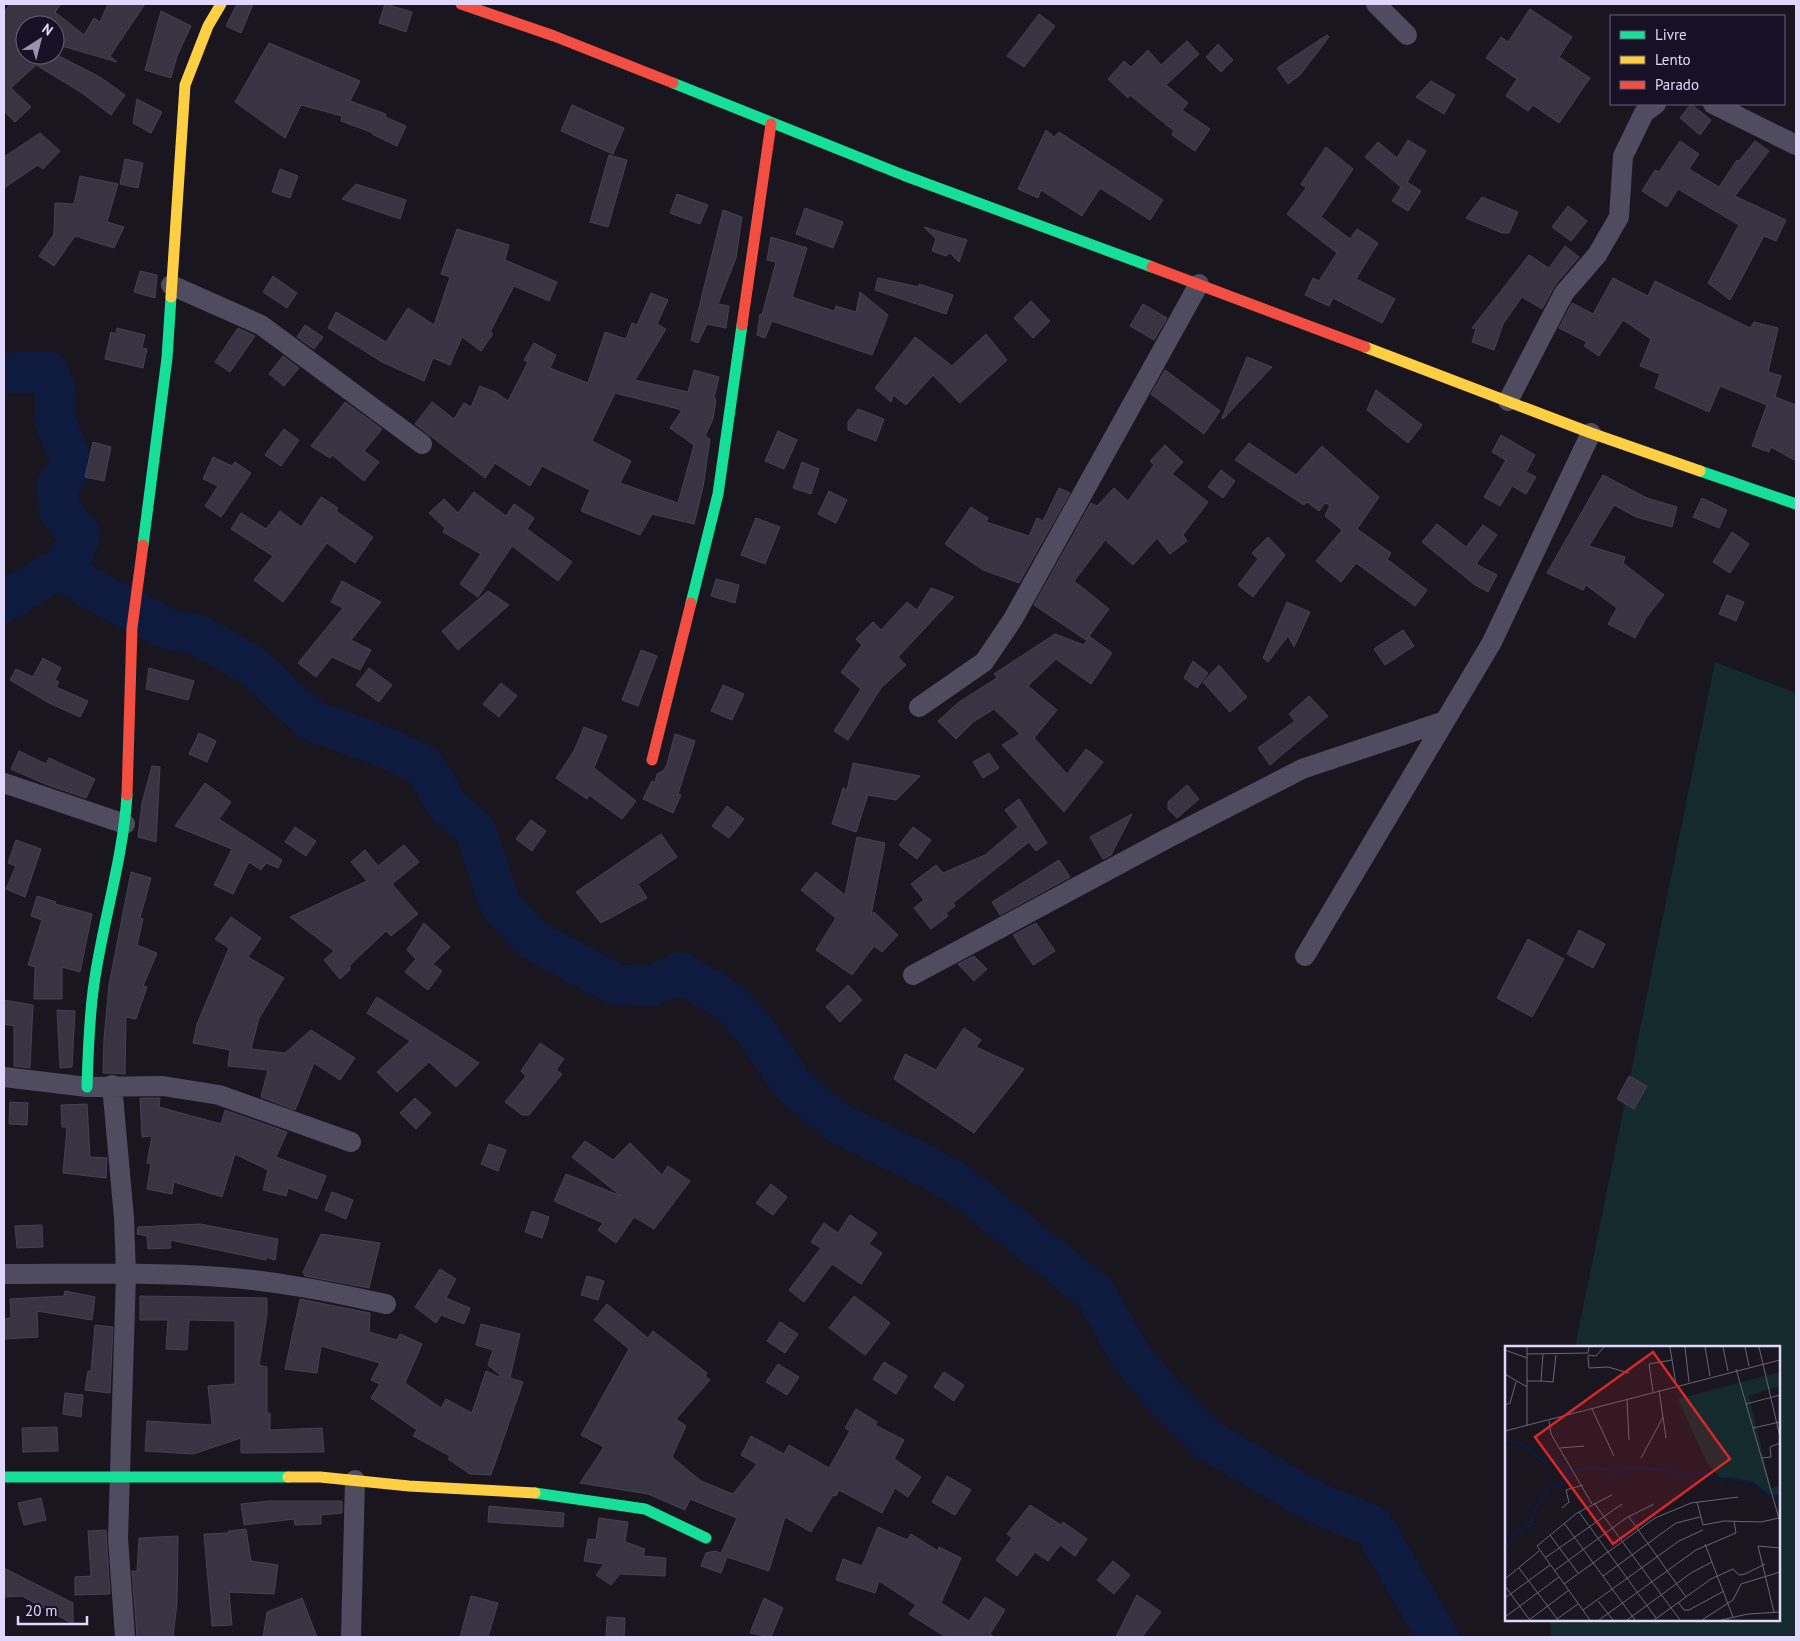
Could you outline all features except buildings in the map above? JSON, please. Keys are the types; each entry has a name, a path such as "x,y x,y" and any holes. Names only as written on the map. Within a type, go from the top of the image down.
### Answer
{"street":[{"path":"87,1086 88,1038 94,983 125,824 130,735 132,628 167,358 185,85 208,26 220,4"},
{"path":"461,4 554,36 771,124 1591,433 1795,500"},
{"path":"1376,4 1407,35"},
{"path":"1508,401 1564,293 1597,255 1618,217 1623,156 1644,113 1655,105"},
{"path":"1715,105 1796,145"},
{"path":"652,760 718,494 771,124"},
{"path":"919,707 984,662 1013,619 1199,284"},
{"path":"171,285 261,325 422,444"},
{"path":"1305,956 1492,642 1591,433"},
{"path":"913,975 1159,842 1302,769 1445,721"},
{"path":"4,783 125,824"},
{"path":"4,1077 87,1086 162,1086 219,1095 351,1142"},
{"path":"112,1085 124,1218 126,1274 121,1378 121,1476 118,1538 126,1637"},
{"path":"4,1274 126,1274 222,1277 305,1287 386,1304"},
{"path":"4,1478 121,1476 320,1477 410,1486 534,1494 645,1509 706,1538"},
{"path":"351,1637 355,1480"}],"green space":[{"path":"1715,662 1796,693 1796,1637 1551,1637 1550,1621 1780,1621 1780,1346 1575,1346"}],"waterway":[{"path":"4,373 48,372 56,394 55,421 68,452 72,469 57,485 60,512 80,535 74,551 60,568"},
{"path":"4,602 60,568 98,593 168,629 198,635 251,665 311,720 389,749 424,766 450,809 475,830 501,906 533,940 617,985 651,986 681,973 731,1003 752,1026 791,1082 836,1122 920,1163 958,1184 1095,1293 1129,1353 1165,1398 1208,1440 1316,1503 1373,1526 1438,1637"}],"traffic: fast":[{"path":"673,83 903,175 1152,267"},
{"path":"143,545 167,358 171,297"},
{"path":"691,603 718,494 742,325"},
{"path":"1700,471 1796,504"},
{"path":"87,1087 88,1048 94,984 117,866 127,795"},
{"path":"4,1477 288,1477"},
{"path":"535,1493 645,1509 706,1538"}],"traffic: slow":[{"path":"171,297 185,85 208,26 221,4"},
{"path":"1365,347 1591,433 1700,471"},
{"path":"288,1477 320,1477 409,1486 535,1493"}],"traffic: jam":[{"path":"461,4 554,36 673,83"},
{"path":"742,325 771,124"},
{"path":"1152,267 1365,347"},
{"path":"127,795 132,628 143,545"},
{"path":"652,760 691,603"}]}
